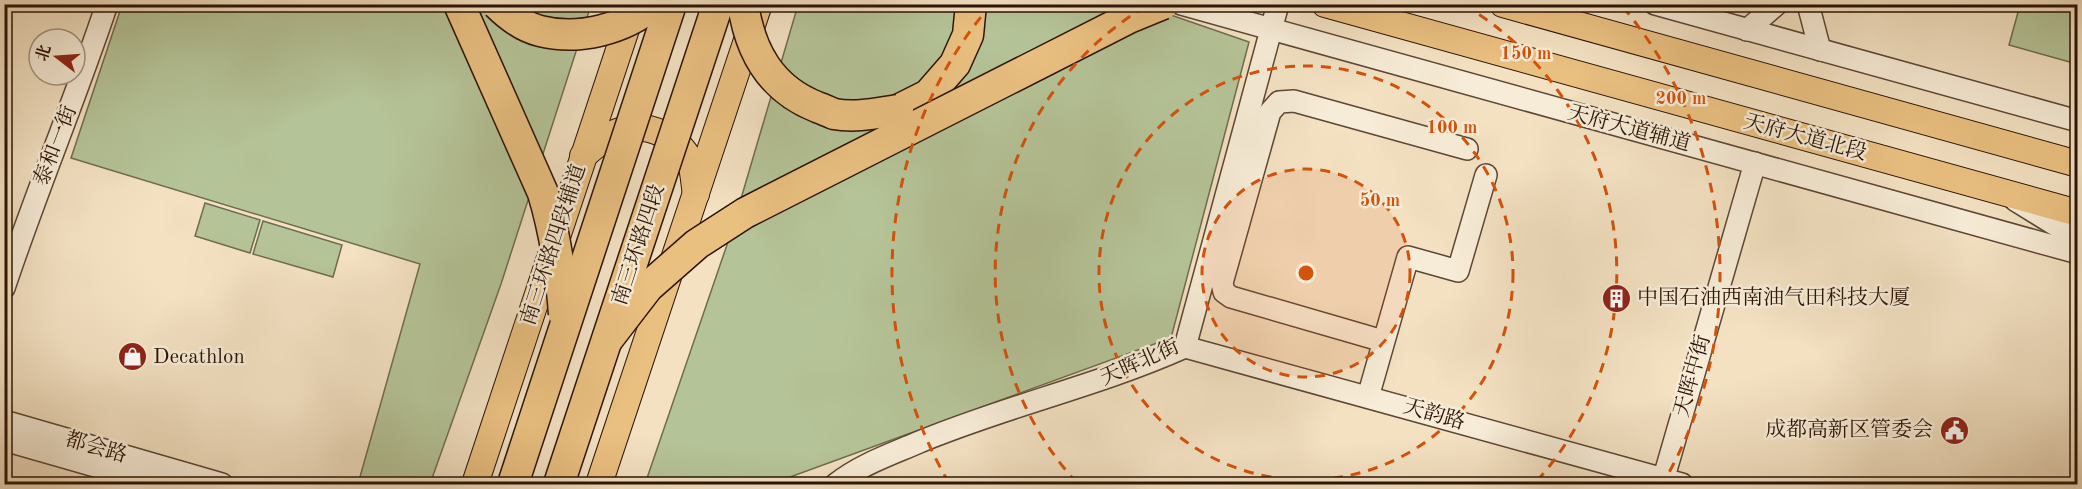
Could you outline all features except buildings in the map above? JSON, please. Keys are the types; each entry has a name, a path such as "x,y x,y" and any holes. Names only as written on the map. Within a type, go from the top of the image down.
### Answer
{"highway":[{"path":"459,4 543,193 560,271 565,328"},
{"path":"497,4 511,17 539,31 566,35 614,27 638,17 654,4"},
{"path":"513,484 671,4"},
{"name":"南三环路四段","path":"559,484 718,4"},
{"path":"743,4 745,19 756,51 767,71 788,92 804,102 834,114 865,115 898,110 928,96 955,64 968,35 971,4"},
{"path":"608,339 648,287 697,244 746,213 1129,18 1163,4"}],"main road":[{"name":"南三环路四段辅道","path":"475,484 634,4"},
{"path":"599,484 759,4"},
{"name":"天府大道北段","path":"1325,4 2078,213"},
{"path":"1503,4 2078,164"},
{"path":"584,156 606,138 623,129 646,128 664,134 681,148 691,163 696,194"}],"street":[{"name":"泰和一街","path":"4,288 27,220 81,83 106,4"},
{"name":"天府大道辅道","path":"1181,4 2078,253"},
{"name":"天晖北街","path":"836,484 871,462 956,427 1096,383 1185,347 1278,4"},
{"path":"1655,4 2078,121"},
{"path":"1747,30 1777,4"},
{"path":"1808,4 1820,50"},
{"path":"1383,341 1231,297 1224,292 1222,283 1270,112 1279,102 1294,101 1467,149"},
{"name":"天晖中街","path":"1669,483 1755,164"},
{"path":"1368,397 1408,257 1458,271 1486,176"},
{"path":"2002,192 2078,240"},
{"name":"天韵路","path":"1185,347 1669,483"},
{"name":"都会路","path":"4,422 222,484"},
{"name":"都会路","path":"4,440 158,484"}],"green space":[{"path":"122,5 591,5 501,284 430,484 358,484 420,264 71,158"},
{"path":"798,5 1142,5 1249,42 1171,338 771,484 645,484 730,236"},
{"path":"2020,5 2077,5 2077,64 2009,45"},
{"path":"205,203 260,220 250,253 195,236"},
{"path":"263,221 342,245 333,277 253,254"}],"place":[{"name":"中国石油西南油气田科技大厦","path":"1616,298"},
{"name":"Decathlon","path":"132,357"},
{"name":"成都高新区管委会","path":"1954,430"}]}
